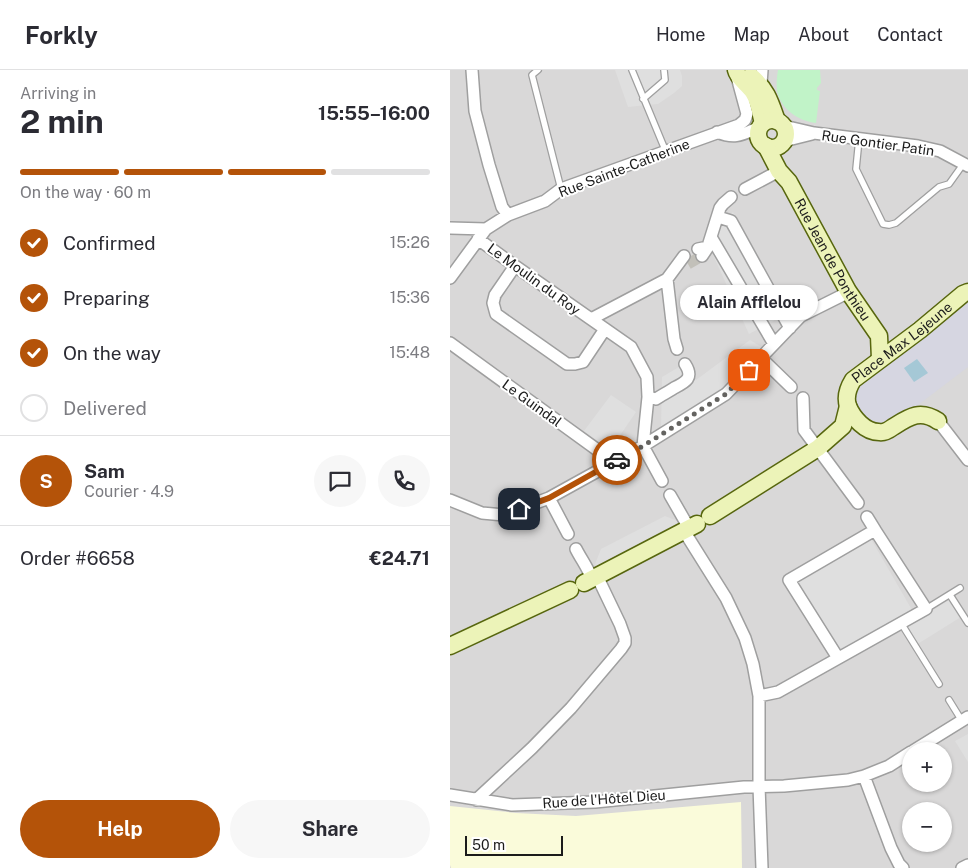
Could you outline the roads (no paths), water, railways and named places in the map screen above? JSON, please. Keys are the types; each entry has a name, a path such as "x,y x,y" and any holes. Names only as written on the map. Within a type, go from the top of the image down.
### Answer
{"street":[{"path":"472,70 475,111 502,207 508,215"},
{"path":"739,72 761,77 768,96 775,130"},
{"path":"739,72 775,130"},
{"name":"Rue Sainte-Catherine","path":"450,278 486,229 508,215 545,201 561,189 739,125 745,120 747,114 739,72"},
{"name":"Rue Gontier Patin","path":"717,132 736,137 775,130 918,146 940,151 966,164"},
{"name":"Rue Jean de Ponthieu","path":"775,130 772,148 766,146 848,291 880,336 902,342"},
{"name":"Rue Jean de Ponthieu","path":"775,130 784,177"},
{"path":"745,189 784,177"},
{"path":"731,197 723,204 705,247 774,344"},
{"path":"718,216 731,221 790,328"},
{"path":"450,228 486,229"},
{"name":"Le Moulin du Roy","path":"478,239 631,348 647,377 648,397 643,446"},
{"name":"Le Moulin du Roy","path":"591,320 667,279 683,263"},
{"path":"515,266 495,295 493,303 496,314 567,364 583,362 605,329"},
{"path":"667,279 674,339 677,349"},
{"name":"Place Max Lejeune","path":"843,426 848,406 847,392 853,380 920,330 966,290"},
{"path":"450,500 482,513 504,515 549,498 643,446 726,394 801,316 848,291"},
{"name":"Rue Jean de Ponthieu","path":"880,336 880,359"},
{"name":"Le Guindal","path":"450,343 614,462"},
{"path":"761,358 791,386"},
{"path":"648,397 656,399 687,381 689,370 685,364"},
{"path":"803,398 804,430 858,503"},
{"path":"848,406 862,426 880,433 887,431 914,415 926,414 932,416 954,440 968,460"},
{"path":"450,646 586,582 695,525 793,465 818,448 843,426 862,426"},
{"path":"643,446 662,481"},
{"path":"670,495 695,525 745,638 752,664 759,696 759,786 762,868"},
{"path":"549,498 568,534"},
{"path":"759,696 778,692 926,609 867,517"},
{"path":"838,658 789,580 876,530"},
{"path":"476,800 532,748 571,708 625,644 620,624 586,582 587,567 576,549"},
{"name":"Rue de l'Hôtel Dieu","path":"928,742 965,719"},
{"name":"Rue de l'Hôtel Dieu","path":"450,795 512,805 586,802 744,787 784,786 848,780 889,766 902,758"},
{"path":"864,776 890,848 903,868"},
{"path":"962,868 968,865"}],"lane":[{"path":"538,70 532,75 561,189"},
{"path":"632,70 666,152"},
{"path":"643,99 665,80 664,70"},
{"path":"859,139 856,169 883,224 896,223 939,186 949,184 966,164"},
{"path":"926,609 960,588"},
{"path":"950,595 968,623"},
{"path":"901,623 939,684"},
{"path":"949,700 965,719"}],"water":[{"path":"917,359 928,373 914,382 904,368"}],"tunnel":[{"path":"688,264 702,256"}],"place":[{"name":"Alain Afflelou","path":"749,370"}]}
